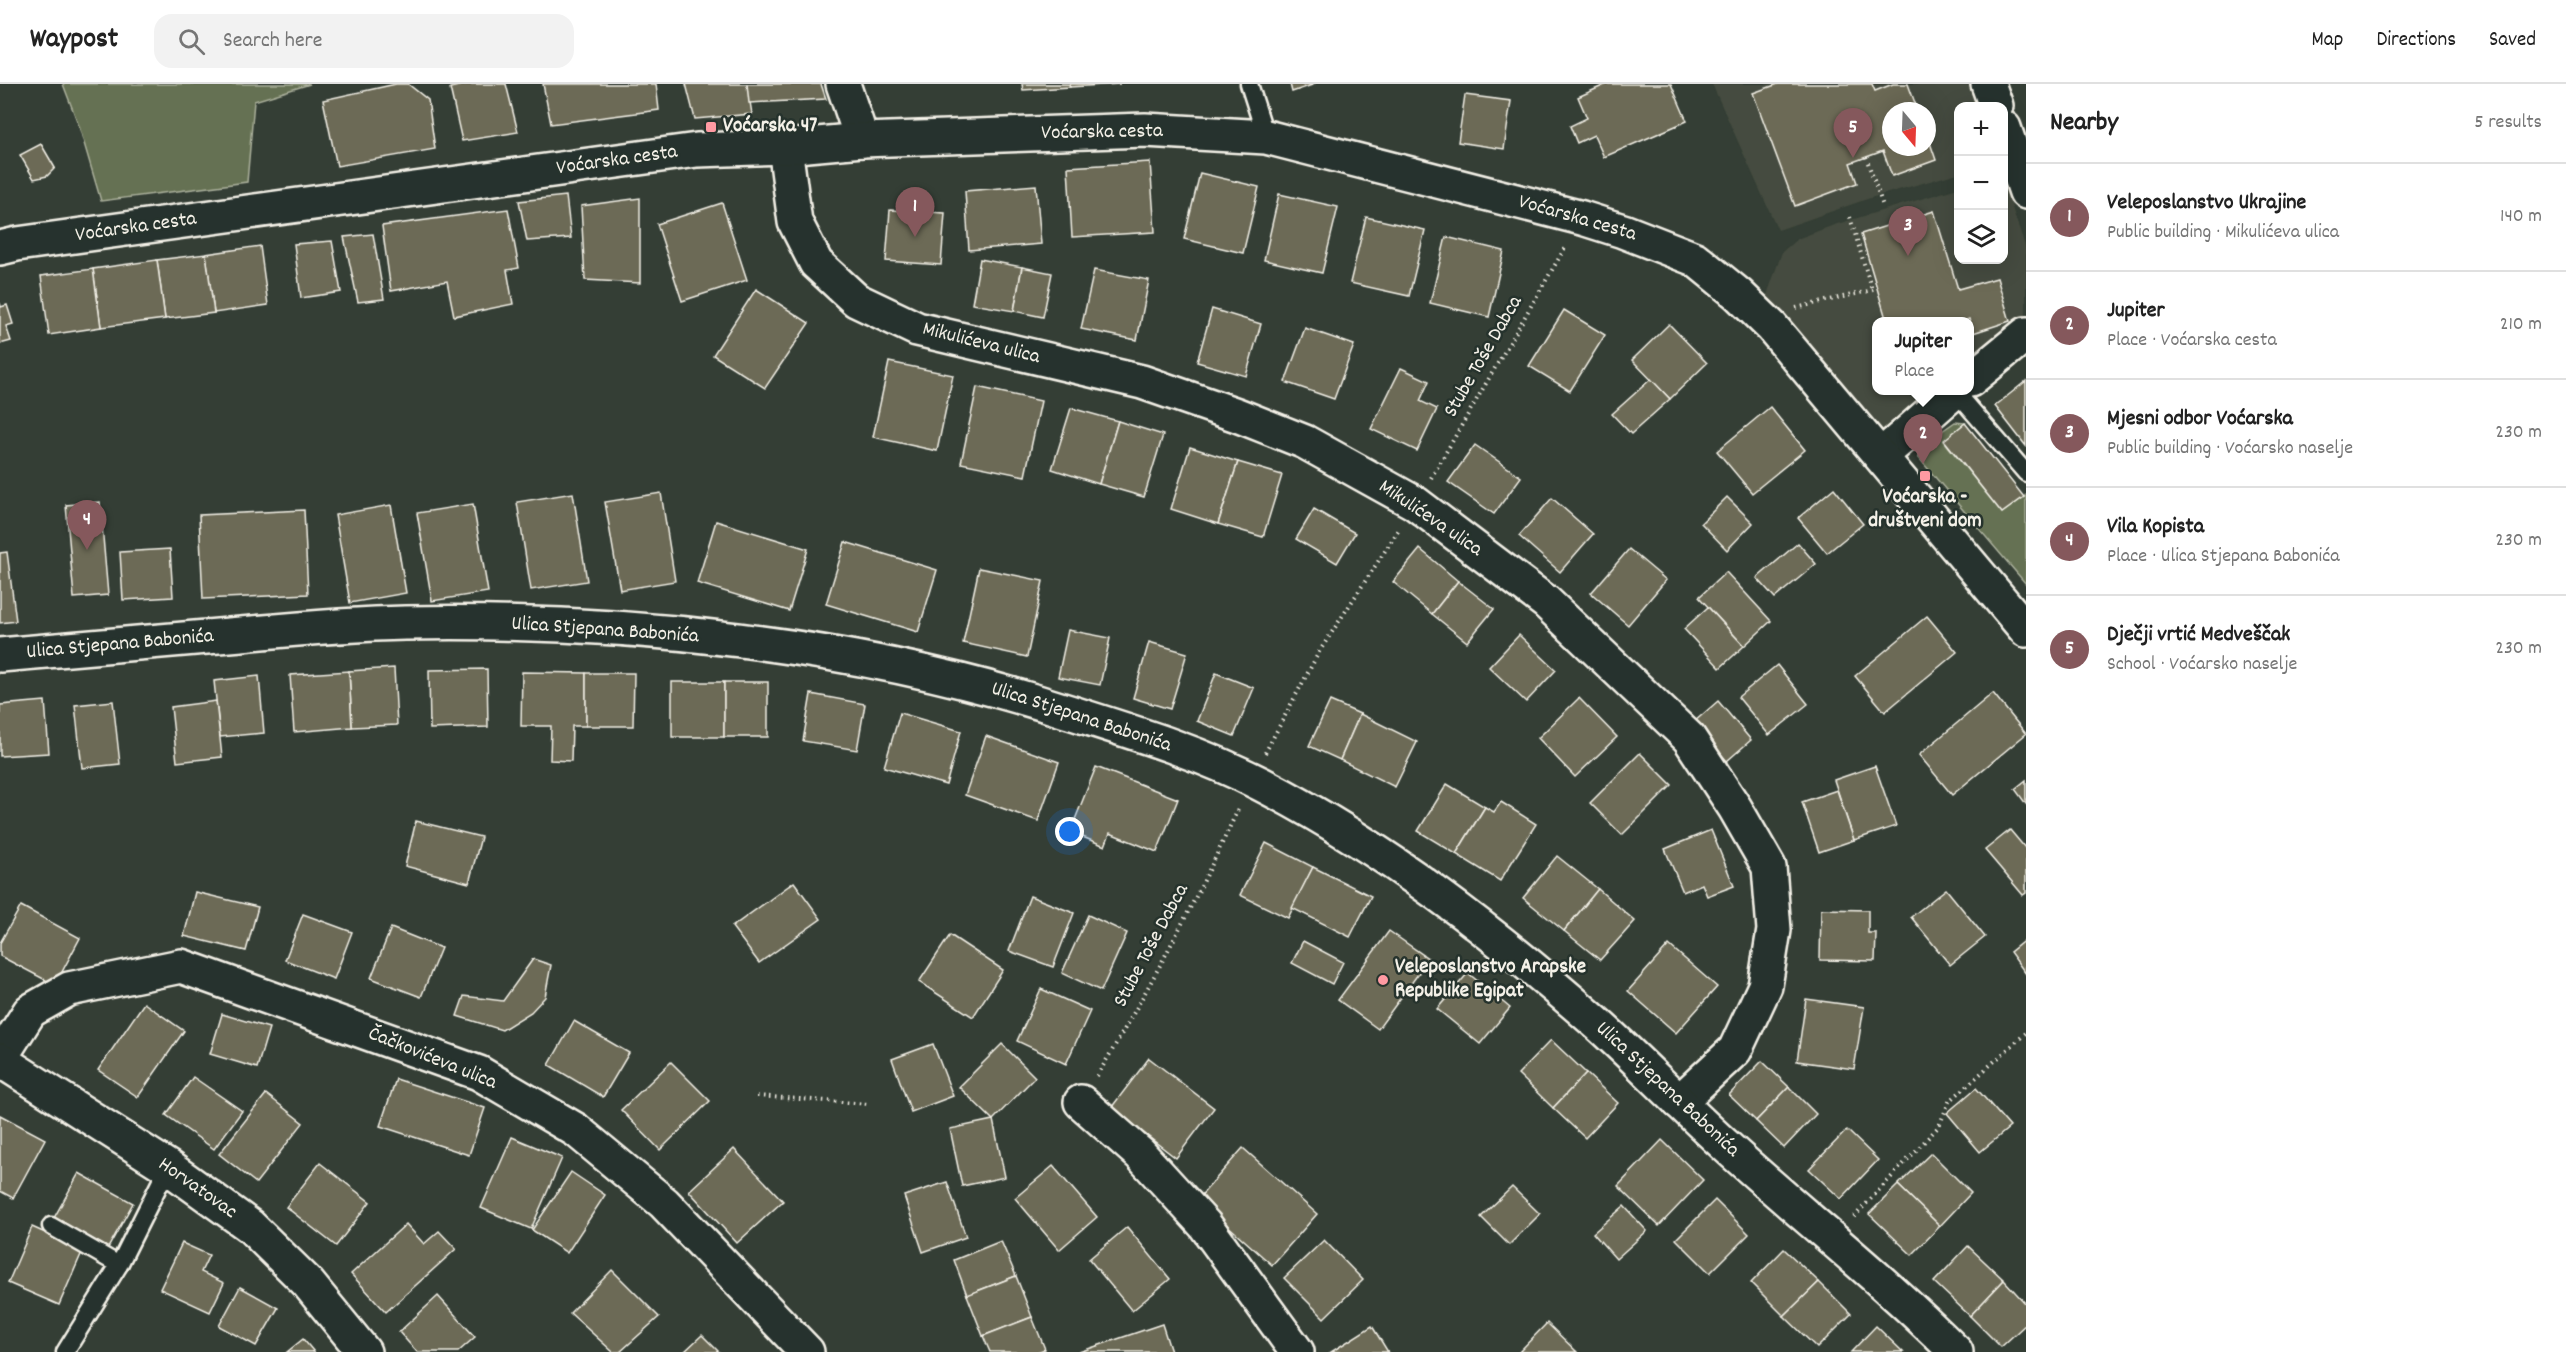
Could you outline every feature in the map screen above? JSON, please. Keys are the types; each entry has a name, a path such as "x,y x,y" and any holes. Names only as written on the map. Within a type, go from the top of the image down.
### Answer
{"street":[{"path":"843,84 862,140"},
{"path":"1988,84 1995,102"},
{"name":"Voćarska cesta","path":"0,248 696,150 785,147 862,140 1145,130 1266,137 1582,218 1695,259 1738,294 1772,327 2026,630"},
{"path":"2008,140 2026,192"},
{"name":"Mikulićeva ulica","path":"785,147 795,222 816,263 856,300 917,329 1142,382 1237,415 1305,442 1415,503 1546,602 1689,738 1735,808 1769,867 1774,930 1765,986 1740,1041 1734,1050 1679,1102"},
{"path":"1974,377 2026,335"},
{"path":"1881,456 1951,395"},
{"name":"Ulica Stjepana Babonića","path":"0,655 403,623 574,625 698,636 879,662 989,688 1129,731 1195,755 1259,783 1340,830 1454,905 1528,964 1604,1031 1793,1208 1926,1322 1956,1352"},
{"name":"Čačkovićeva ulica","path":"0,1059 30,1011 69,989 181,966 479,1073 576,1130 664,1203 807,1352"},
{"name":"Horvatovac","path":"0,1059 168,1167 250,1226 308,1282 364,1352"},
{"path":"1081,1102 1140,1154 1205,1225 1297,1352"}],"lane":[{"path":"1250,84 1266,137"},
{"path":"1959,395 2026,473"},
{"path":"65,1352 119,1265 168,1167"},
{"path":"51,1226 119,1265"}],"path":[{"path":"1866,157 1883,206"},
{"path":"1788,307 1795,308 1875,289 1850,217"},
{"name":"Stube Toše Dabca","path":"1426,485 1567,243"},
{"path":"1267,748 1319,652 1406,519"},
{"name":"Stube Toše Dabca","path":"1081,1102 1122,1035 1220,849 1242,801"},
{"path":"1851,1220 1939,1126 1949,1102 2026,1033"},
{"path":"757,1096 869,1104"}],"shaded area":[{"path":"1712,84 1971,84 1978,102 1954,102 1954,174 1870,198 1778,230"},
{"path":"1954,189 1954,264 2008,264 2008,196 2026,249 2026,319 1974,364 1974,317 1872,317 1872,395 1937,395 1889,432 1882,432 1766,298 1782,252 1797,239 1834,225"}],"green space":[{"path":"63,84 310,84 254,101 247,182 101,201 79,126"},
{"path":"1955,422 1965,423 1944,441 2002,513 2026,495 2026,584 1918,457 1932,438"}],"building":[{"path":"396,84 408,84 428,100 435,149 337,166 323,100"},
{"path":"467,84 506,84 518,132 462,141 450,88"},
{"path":"543,84 656,84 659,110 551,124"},
{"path":"686,84 747,84 752,114 695,119"},
{"path":"747,84 821,84 826,99 749,103"},
{"path":"1022,84 1070,84 1070,87 1023,90"},
{"path":"1070,84 1120,84 1070,87"},
{"path":"1290,84 1315,84 1292,92"},
{"path":"1607,84 1671,84 1687,121 1604,157 1594,135 1577,143 1570,126 1587,118 1578,97"},
{"path":"1778,84 1872,84 1875,91 1893,84 1908,84 1915,102 1882,102 1882,151 1850,163 1857,183 1795,206 1753,93"},
{"path":"1465,95 1511,101 1504,149 1458,142"},
{"path":"41,144 55,168 47,176 34,179 20,155"},
{"path":"1885,156 1935,156 1936,160 1892,176"},
{"path":"1150,162 1155,232 1072,237 1068,167"},
{"path":"1200,173 1259,187 1243,253 1184,239"},
{"path":"1036,185 1041,244 969,250 965,191"},
{"path":"1279,194 1338,207 1322,273 1264,260"},
{"path":"566,196 571,238 527,241 519,201"},
{"path":"640,198 640,283 585,280 581,206"},
{"path":"722,203 747,280 682,301 657,224"},
{"path":"508,209 519,268 507,270 513,304 454,316 447,281 391,291 382,226"},
{"path":"890,210 945,213 941,265 886,261"},
{"path":"1934,211 1958,289 1997,278 2010,321 1974,333 1974,317 1886,317 1861,234"},
{"path":"1366,217 1425,230 1409,296 1350,283"},
{"path":"373,234 384,299 358,302 344,237"},
{"path":"1446,237 1504,251 1489,317 1430,303"},
{"path":"332,241 341,292 301,298 294,244"},
{"path":"260,246 268,305 214,313 206,254"},
{"path":"206,254 214,313 165,319 157,260"},
{"path":"980,259 1022,267 1014,311 972,304"},
{"path":"157,260 165,319 101,327 93,269"},
{"path":"1022,267 1052,273 1043,317 1014,311"},
{"path":"93,269 101,327 49,335 41,276"},
{"path":"1094,270 1149,280 1137,340 1081,329"},
{"path":"756,289 809,323 765,388 713,355"},
{"path":"0,303 1,307 7,305 13,324 6,326 11,341 0,344"},
{"path":"1212,309 1261,324 1246,376 1197,362"},
{"path":"1564,310 1605,335 1570,391 1529,366"},
{"path":"1669,324 1707,363 1670,399 1632,360"},
{"path":"1305,328 1354,345 1334,399 1285,382"},
{"path":"889,362 953,375 937,451 873,437"},
{"path":"1401,368 1429,381 1420,401 1437,409 1417,451 1371,429"},
{"path":"1651,379 1670,399 1631,434 1612,414"},
{"path":"2026,381 2026,446 1995,406"},
{"path":"977,387 1041,401 1025,476 961,463"},
{"path":"1770,407 1805,450 1752,493 1717,451"},
{"path":"1071,408 1118,421 1099,484 1052,469"},
{"path":"1118,421 1163,435 1144,497 1099,484"},
{"path":"1965,423 2024,497 2002,513 1944,440"},
{"path":"1475,445 1521,477 1494,514 1448,482"},
{"path":"1190,447 1238,462 1218,524 1171,509"},
{"path":"1238,462 1282,475 1263,537 1218,524"},
{"path":"1834,488 1863,524 1827,553 1798,518"},
{"path":"573,493 587,581 531,590 517,502"},
{"path":"661,493 675,581 620,590 605,502"},
{"path":"1727,497 1753,523 1727,550 1701,523"},
{"path":"1552,498 1593,534 1560,572 1519,536"},
{"path":"100,502 108,595 74,598 66,505"},
{"path":"473,504 488,592 432,601 417,513"},
{"path":"391,505 406,593 350,603 335,515"},
{"path":"1314,509 1355,533 1337,563 1296,539"},
{"path":"304,510 308,594 203,599 199,515"},
{"path":"716,521 808,549 789,611 697,583"},
{"path":"845,542 937,570 918,632 826,604"},
{"path":"1798,543 1816,564 1775,598 1757,578"},
{"path":"170,549 173,597 123,600 120,552"},
{"path":"1420,549 1458,581 1432,614 1393,582"},
{"path":"1629,549 1666,580 1628,625 1591,593"},
{"path":"7,552 16,621 0,623 0,553"},
{"path":"979,568 1043,581 1027,657 963,643"},
{"path":"1726,572 1771,621 1744,646 1699,597"},
{"path":"1458,581 1494,609 1467,642 1432,614"},
{"path":"1708,607 1744,646 1720,668 1684,629"},
{"path":"1927,616 1957,652 1885,712 1855,676"},
{"path":"1068,630 1110,638 1100,685 1058,677"},
{"path":"1519,635 1556,670 1526,702 1489,667"},
{"path":"1149,642 1187,653 1170,709 1133,698"},
{"path":"1777,665 1808,704 1769,735 1738,697"},
{"path":"394,668 397,725 352,727 349,671"},
{"path":"487,669 488,727 430,729 429,670"},
{"path":"349,671 352,727 294,732 290,675"},
{"path":"522,672 586,673 586,726 572,726 571,761 550,760 551,726 521,726"},
{"path":"586,673 634,673 633,726 586,726"},
{"path":"1216,673 1254,688 1234,736 1197,721"},
{"path":"259,676 264,733 220,737 214,681"},
{"path":"672,682 724,682 724,737 672,737"},
{"path":"724,682 768,682 768,737 724,737"},
{"path":"1993,693 2026,734 1952,795 1919,755"},
{"path":"811,694 865,704 857,750 803,741"},
{"path":"1579,698 1617,737 1575,777 1538,738"},
{"path":"45,701 49,753 0,756 0,705"},
{"path":"113,701 120,764 82,768 75,705"},
{"path":"216,701 222,757 177,762 171,707"},
{"path":"1330,701 1360,714 1340,760 1309,746"},
{"path":"1718,701 1751,740 1727,761 1694,722"},
{"path":"900,713 961,731 946,785 884,767"},
{"path":"1360,714 1417,742 1395,787 1340,760"},
{"path":"986,736 1059,762 1038,821 965,795"},
{"path":"1640,753 1672,785 1622,835 1590,803"},
{"path":"1875,766 1896,826 1854,840 1834,780"},
{"path":"1096,767 1178,799 1157,852 1110,833 1105,846 1070,832"},
{"path":"2026,780 2026,804 2015,789"},
{"path":"1447,784 1485,807 1456,854 1418,831"},
{"path":"1837,790 1854,840 1819,852 1802,802"},
{"path":"1501,802 1536,824 1500,881 1456,854 1485,807 1494,812"},
{"path":"416,821 481,837 469,883 405,866"},
{"path":"1711,830 1734,886 1707,896 1702,884 1683,892 1665,849"},
{"path":"2010,830 2026,849 2026,893 2023,895 1985,850"},
{"path":"1266,843 1313,867 1288,918 1240,895"},
{"path":"1557,856 1598,889 1564,931 1523,898"},
{"path":"1313,867 1371,896 1350,937 1292,908"},
{"path":"794,882 821,919 759,963 732,927"},
{"path":"1598,889 1635,921 1600,960 1564,931"},
{"path":"1946,889 1985,937 1950,965 1911,917"},
{"path":"195,892 258,907 246,951 184,936"},
{"path":"1030,896 1074,913 1053,967 1009,951"},
{"path":"21,906 80,938 55,985 0,956 0,943"},
{"path":"1821,909 1868,910 1868,933 1876,933 1875,961 1820,960"},
{"path":"303,914 352,932 334,979 285,960"},
{"path":"1088,915 1127,933 1101,991 1062,973"},
{"path":"391,928 441,948 421,997 371,978"},
{"name":"Veleposlanstvo Arapske Republike Egipat","path":"1389,931 1429,959 1378,1029 1338,1000"},
{"path":"950,935 1003,970 973,1017 919,982"},
{"path":"2026,939 2026,974 2010,952"},
{"path":"1303,941 1343,962 1332,984 1292,963"},
{"path":"1669,945 1717,987 1676,1033 1628,991"},
{"path":"533,959 551,965 545,997 531,1012 502,1030 457,1016 464,996 503,1001"},
{"path":"1468,973 1510,1008 1480,1044 1437,1009"},
{"path":"1041,989 1090,1011 1066,1064 1017,1041"},
{"path":"1806,999 1864,1007 1854,1069 1797,1061"},
{"path":"144,1003 184,1031 138,1097 98,1070"},
{"path":"222,1014 269,1028 257,1068 210,1054"},
{"path":"574,1021 629,1053 603,1097 549,1065"},
{"path":"1551,1040 1586,1073 1553,1108 1518,1074"},
{"path":"933,1044 953,1096 911,1112 892,1059"},
{"path":"1002,1044 1035,1077 993,1120 959,1087"},
{"path":"1149,1058 1214,1108 1176,1158 1111,1108"},
{"path":"1762,1061 1789,1087 1756,1121 1729,1095"},
{"path":"671,1062 710,1101 660,1150 621,1110"},
{"path":"1586,1073 1618,1103 1585,1138 1553,1108"},
{"path":"193,1077 242,1111 214,1149 166,1115"},
{"path":"396,1079 485,1108 469,1155 380,1126"},
{"path":"1789,1087 1816,1114 1784,1148 1756,1121"},
{"path":"1976,1088 2010,1127 1980,1152 1947,1113"},
{"path":"266,1094 303,1123 256,1183 219,1154"},
{"path":"0,1115 45,1139 13,1198 0,1191"},
{"path":"993,1120 1005,1177 962,1186 950,1129"},
{"path":"1847,1130 1878,1160 1841,1199 1809,1169"},
{"path":"512,1137 562,1158 531,1229 481,1208"},
{"path":"1662,1140 1703,1180 1659,1226 1618,1186"},
{"path":"1243,1148 1317,1214 1272,1265 1198,1199"},
{"path":"734,1149 783,1201 737,1243 689,1191"},
{"path":"1931,1153 1971,1193 1940,1226 1898,1185"},
{"path":"320,1163 370,1202 336,1246 286,1207"},
{"path":"1053,1166 1097,1217 1059,1250 1015,1198"},
{"path":"571,1172 605,1195 567,1253 532,1230"},
{"path":"79,1173 133,1203 108,1248 54,1218"},
{"path":"947,1182 966,1237 923,1252 904,1196"},
{"path":"1898,1185 1940,1226 1912,1255 1869,1214"},
{"path":"1512,1187 1540,1214 1509,1245 1481,1217"},
{"path":"1715,1200 1749,1234 1710,1273 1676,1239"},
{"path":"1624,1206 1647,1231 1616,1259 1593,1233"},
{"path":"406,1224 424,1244 439,1231 456,1249 386,1312 351,1274"},
{"path":"32,1227 83,1250 59,1305 8,1283"},
{"path":"1127,1227 1170,1279 1132,1311 1089,1259"},
{"path":"1324,1240 1363,1280 1324,1318 1284,1278"},
{"path":"1001,1241 1016,1276 967,1295 954,1260"},
{"path":"182,1243 209,1255 201,1272 224,1283 210,1312 160,1289"},
{"path":"1968,1246 2004,1280 1970,1316 1934,1282"},
{"path":"1784,1249 1819,1282 1784,1316 1751,1283"},
{"path":"612,1270 659,1317 620,1352 613,1352 570,1313"},
{"path":"1016,1276 1032,1317 983,1336 967,1295"},
{"path":"2004,1280 2026,1304 2026,1324 2001,1347 1970,1316"},
{"path":"1819,1282 1851,1314 1817,1348 1784,1316"},
{"path":"240,1287 278,1308 256,1346 219,1326"},
{"path":"438,1296 475,1337 458,1352 417,1352 399,1332"},
{"path":"1032,1317 1045,1349 1037,1352 990,1352 983,1336"},
{"path":"1547,1323 1577,1352 1519,1352"},
{"path":"1162,1324 1171,1352 1079,1352"},
{"path":"1372,1326 1388,1352 1331,1352"},
{"path":"1876,1326 1903,1352 1851,1352"},
{"path":"702,1335 719,1352 684,1352"},
{"path":"303,1339 314,1352 287,1352"}],"place":[{"name":"Voćarska 47","path":"711,127"},
{"name":"Dječji vrtić Medveščak","path":"1853,158"},
{"name":"Veleposlanstvo Ukrajine","path":"915,237"},
{"name":"Mjesni odbor Voćarska","path":"1908,256"},
{"name":"Jupiter","path":"1923,464"},
{"name":"Voćarska - društveni dom","path":"1925,476"},
{"name":"Vila Kopista","path":"87,550"},
{"name":"Veleposlanstvo Arapske Republike Egipat","path":"1383,980"}]}
